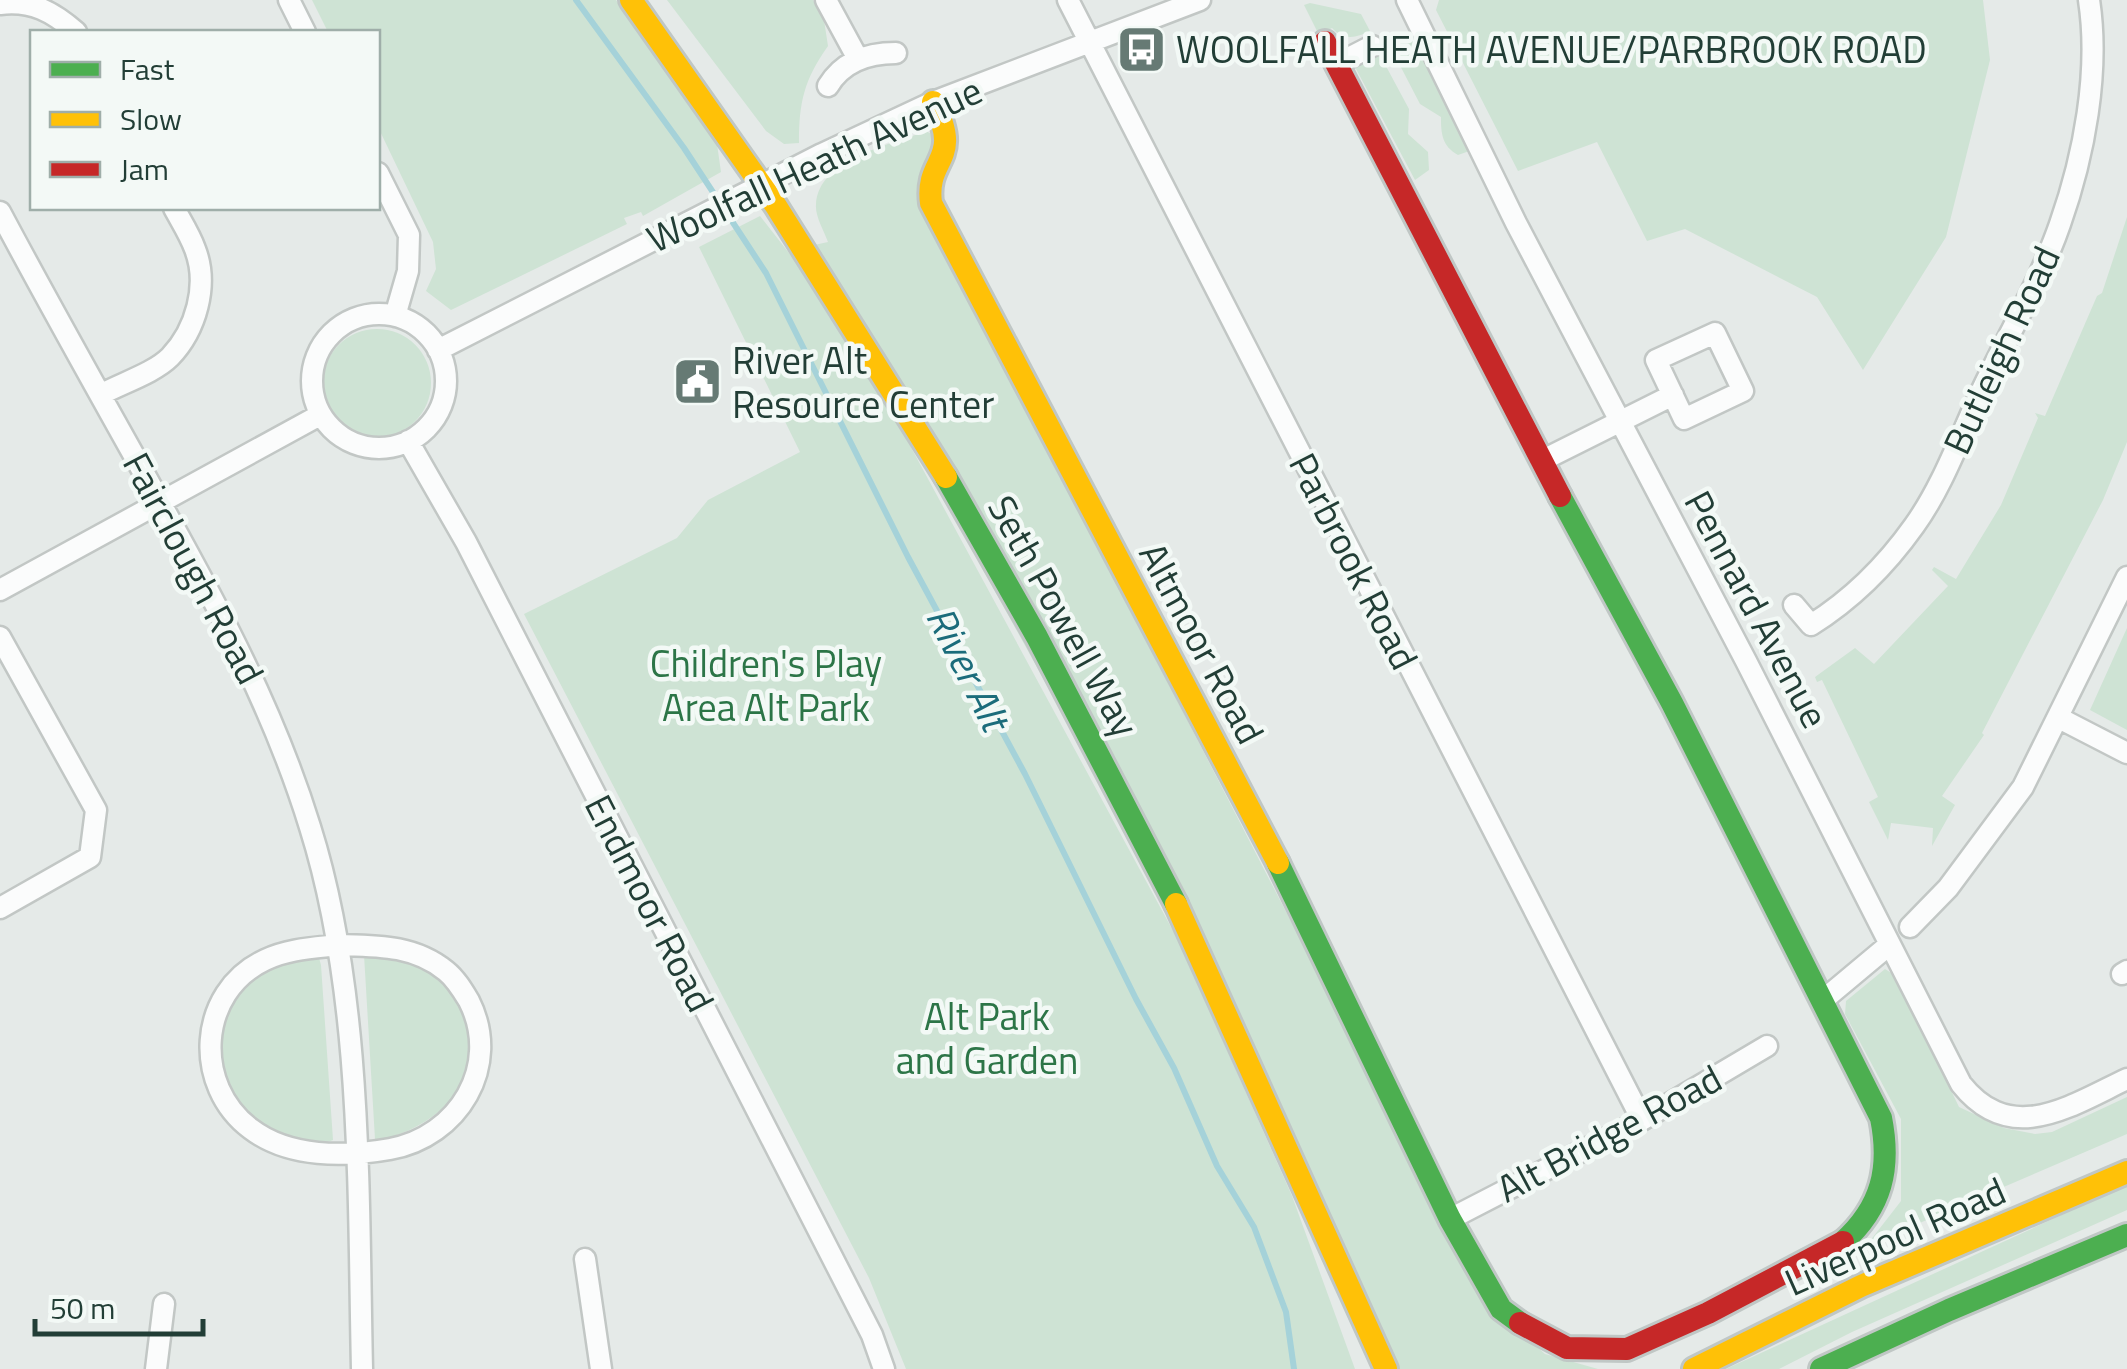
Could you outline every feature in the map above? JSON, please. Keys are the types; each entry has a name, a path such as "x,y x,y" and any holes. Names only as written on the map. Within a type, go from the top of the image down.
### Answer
{"main road":[{"name":"Seth Powell Way","path":"631,0 806,247 974,524 1057,673 1230,1017 1354,1311 1386,1369"},
{"path":"1326,42 1541,460 1672,703 1822,1001"},
{"name":"Altmoor Road","path":"933,102 948,135 930,181 931,204 1262,830 1450,1219"},
{"name":"Liverpool Road","path":"1450,1219 1501,1308 1548,1341 1586,1351 1627,1349 1648,1342 1839,1246 1858,1231 1880,1198 1886,1180 1887,1150 1881,1118 1822,1001"},
{"name":"Liverpool Road","path":"1694,1369 1861,1286 2127,1172"},
{"path":"1820,1369 2127,1235"},
{"name":"Seth Powell Way","path":"1354,1311 1366,1369"}],"street":[{"path":"288,0 304,30"},
{"path":"826,0 858,59"},
{"name":"Parbrook Road","path":"1068,0 1642,1120"},
{"name":"Woolfall Heath Avenue","path":"438,350 762,184 933,102 1200,0"},
{"name":"Pennard Avenue","path":"1406,0 1961,1084 1988,1110 2008,1117 2045,1115 2127,1079"},
{"name":"Butleigh Road","path":"1794,605 1811,625 1831,612 1888,559 1930,500 2059,226 2082,145 2088,102 2092,39 2089,0"},
{"path":"0,4 15,1 44,7 73,30"},
{"path":"1338,64 1372,46"},
{"path":"828,86 835,74 858,59 896,53"},
{"path":"380,176 410,235 408,271 395,316"},
{"path":"102,394 168,359 187,332 198,306 201,275 196,250 175,210"},
{"name":"Fairclough Road","path":"1,217 102,394 245,662 288,760 311,829 338,945 348,1018 362,1369"},
{"path":"377,314 395,316 415,325 438,350 445,370 445,392 439,412 426,429 389,448 369,448 350,442 320,415 313,393 312,370 320,348 335,330 354,319 377,314"},
{"path":"1714,333 1742,391 1684,418 1673,395 1656,360 1714,333"},
{"path":"1541,460 1673,395"},
{"path":"0,590 320,415"},
{"name":"Endmoor Road","path":"408,441 466,542 872,1335 884,1369"},
{"path":"1910,927 1948,888 2023,787 2127,577"},
{"path":"0,637 96,810 90,857 0,908"},
{"path":"2059,718 2127,753"},
{"path":"338,945 383,945 427,959 448,972 462,990 480,1029 479,1071 470,1093 445,1125 408,1145 355,1154 303,1151 276,1144 252,1131 220,1094 209,1047 212,1023 222,998 260,962 285,952 338,945"},
{"path":"1822,1001 1889,945"},
{"name":"Alt Bridge Road","path":"1450,1219 1642,1120 1767,1046"},
{"path":"585,1259 601,1369"},
{"path":"156,1369 164,1304"}],"green space":[{"path":"312,0 616,0 716,137 721,172 643,216 641,212 624,218 627,224 451,310 426,291 436,269 433,242 380,131 380,30 327,30"},
{"path":"667,0 813,0 824,20 828,46 804,92 799,143 784,144 766,131"},
{"path":"1439,0 1983,0 1990,60 1946,237 1863,370 1817,297 1685,229 1647,241 1597,142 1518,171 1436,10"},
{"path":"1304,5 1361,14 1370,31 1350,37 1332,28 1319,35"},
{"path":"1411,32 1475,149 1458,155 1449,148 1441,117 1420,104 1392,50 1392,40"},
{"path":"1372,50 1380,55 1409,109 1408,134 1428,152 1429,170 1415,180 1355,67 1355,61"},
{"path":"926,131 937,137 935,230 1460,1250 1495,1309 1545,1354 1598,1369 1386,1369 1230,1017 805,247 828,242 816,205 829,176 876,148"},
{"name":"Alt Park and Garden","path":"760,216 843,322 1178,940 1292,1196 1355,1369 906,1369 869,1278 524,614 677,538 708,500 800,452 699,247"},
{"path":"2127,217 2127,442 2103,500 1984,735 1942,796 1955,805 1932,846 1933,828 1891,823 1888,840 1869,802 1878,797 1822,680 1817,682 1815,677 1855,648 1874,664 1948,586 1932,570 1934,567 1956,579 2001,505 2038,418 2035,413 2045,416 2097,296 2102,293"},
{"path":"377,329 398,333 415,345 427,362 431,383 427,404 415,421 398,433 377,437 356,433 339,421 327,404 323,383 327,362 339,345 356,333"},
{"path":"2127,628 2127,730 2090,710"},
{"path":"364,955 405,959 435,976 453,995 466,1020 471,1044 469,1066 461,1086 447,1104 429,1119 382,1140 375,1139"},
{"path":"315,957 321,965 333,1140 325,1143 279,1132 242,1106 221,1067 219,1044 229,1008 251,980 277,966"},
{"path":"1885,969 1896,976 1959,1107 2004,1128 2035,1134 2052,1132 2127,1097 2127,1134 1866,1246 1901,1201 1901,1119 1845,1014 1846,1001"},
{"path":"2127,1185 2127,1210 1852,1332 1779,1369 1726,1369"}],"waterway":[{"name":"River Alt","path":"576,0 684,148 766,273 908,557 1025,774 1174,1068 1217,1166 1254,1227 1286,1312 1294,1369"}],"traffic: fast":[{"path":"946,477 1037,637 1176,904"},
{"path":"1560,496 1672,703 1881,1118 1885,1154 1880,1186 1867,1215 1843,1242"},
{"path":"1278,863 1450,1219 1501,1309 1520,1323"},
{"path":"1821,1369 2127,1235"}],"traffic: slow":[{"path":"631,0 776,206 946,477"},
{"path":"933,102 945,136 933,176 931,203 1278,863"},
{"path":"1176,904 1386,1369"},
{"path":"1694,1369 1861,1286 2127,1172"}],"traffic: jam":[{"path":"1325,42 1560,496"},
{"path":"1520,1323 1567,1348 1627,1349 1708,1313 1843,1242"}],"place":[{"name":"WOOLFALL HEATH AVENUE/PARBROOK ROAD","path":"1141,49"},
{"name":"River Alt Resource Center","path":"697,382"}],"park label":[{"name":"Children's Play Area Alt Park","path":"766,684"}]}
